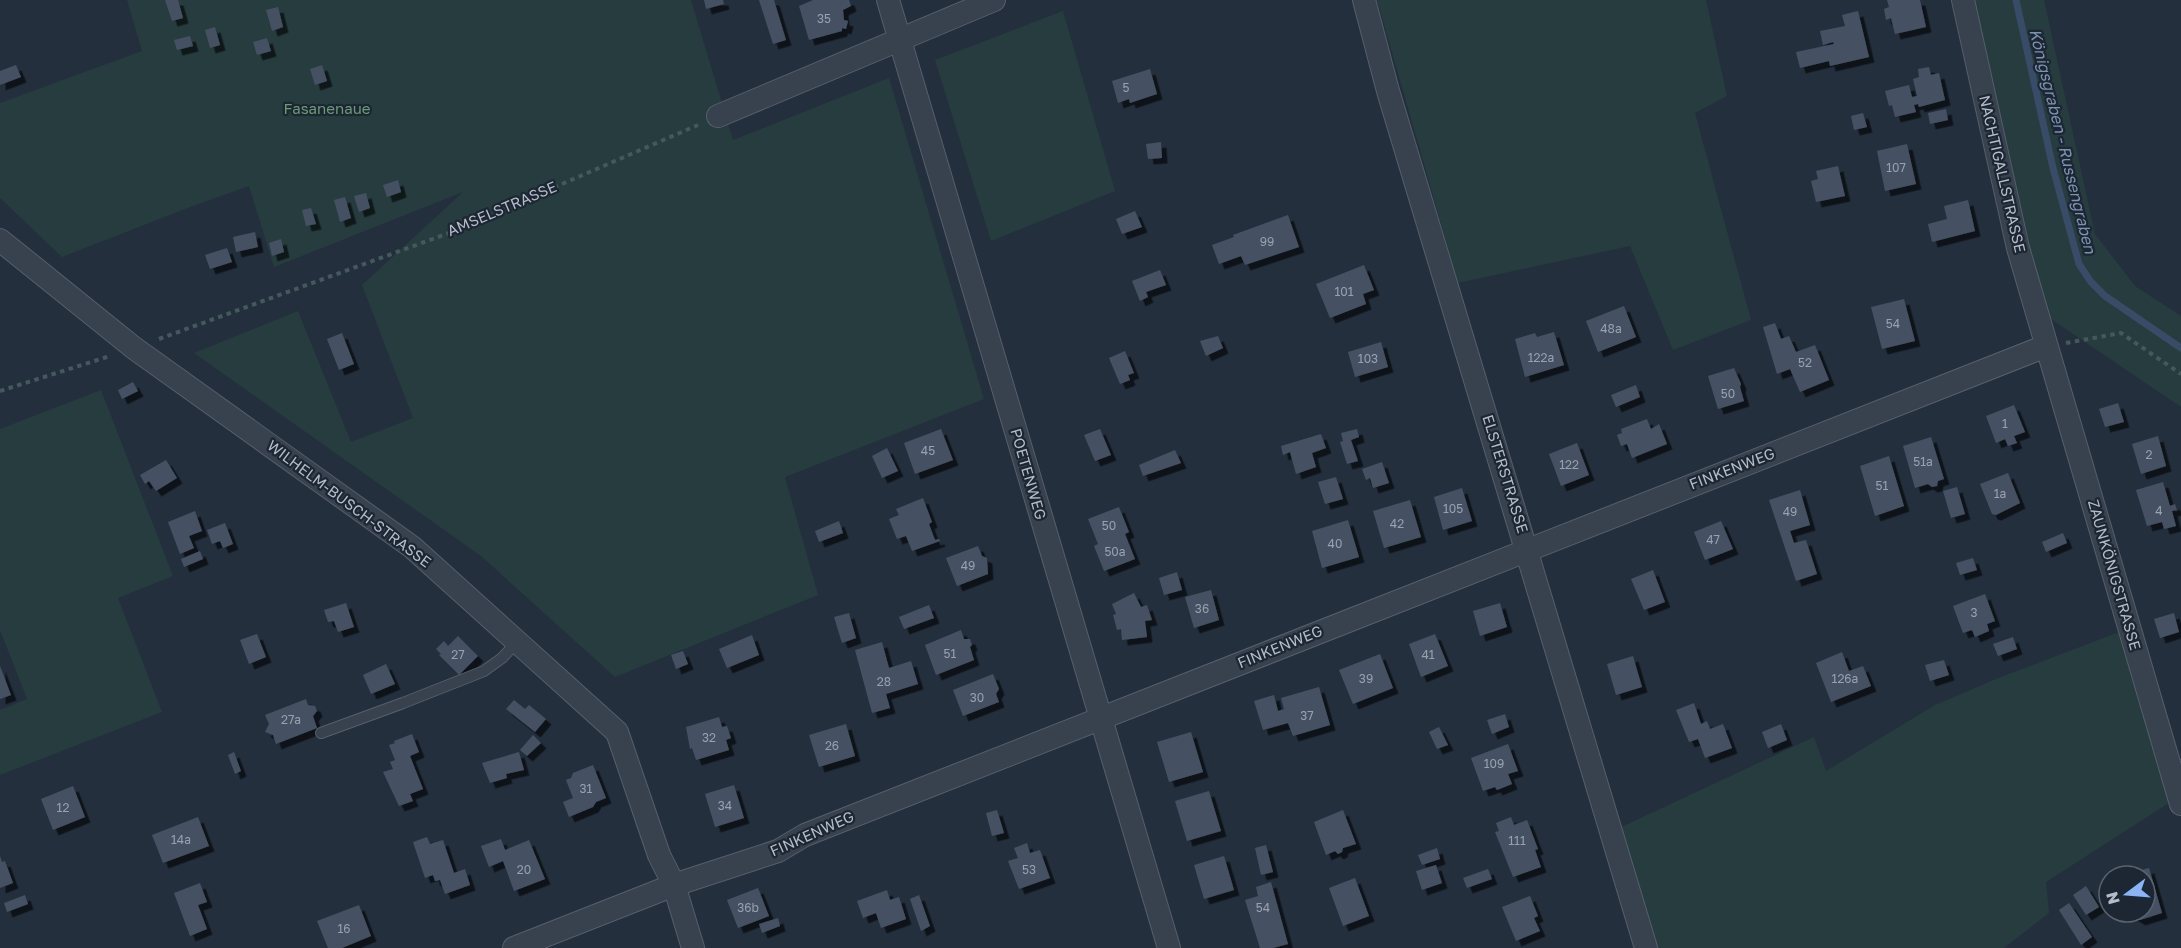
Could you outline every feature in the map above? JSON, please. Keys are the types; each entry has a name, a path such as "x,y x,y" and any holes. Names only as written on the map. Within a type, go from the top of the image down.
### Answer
{"street":[{"name":"POETENWEG","path":"888,0 1169,948"},
{"path":"718,116 994,0"},
{"name":"ELSTERSTRASSE","path":"1364,0 1388,91 1528,549 1646,948"},
{"name":"NACHTIGALLSTRASSE","path":"1963,0 2018,248 2046,346"},
{"name":"WILHELM-BUSCH-STRASSE","path":"0,240 134,348 412,547 617,732 659,855 674,885 693,948"},
{"name":"FINKENWEG","path":"514,948 674,885 778,851 805,835 2046,346"},
{"name":"ZAUNKÖNIGSTRASSE","path":"2046,346 2181,804"}],"lane":[{"path":"321,733 484,671 502,658 517,642"}],"path":[{"name":"AMSELSTRASSE","path":"0,391 134,348 449,233 718,116"},
{"path":"2046,346 2121,333 2181,374"}],"green space":[{"name":"Fasanenaue","path":"127,0 691,0 733,140 889,78 984,399 785,477 818,595 615,677 481,556 194,353 298,311 351,442 413,418 362,285 463,192 274,267 249,186 62,257 0,198 0,103 142,51"},
{"path":"1377,0 1706,0 1727,96 1695,113 1751,320 1673,350 1630,246 1458,283"},
{"path":"1971,0 2044,0 2095,234 2135,286 2181,316 2181,407 2048,317 2042,304"},
{"path":"1063,11 1115,191 991,241 935,60"},
{"path":"101,390 173,576 118,598 162,712 0,775 0,710 27,699 0,630 0,429"},
{"path":"2127,629 2175,799 2046,882 2049,913 2004,948 1652,948 1615,830 1814,737 1826,771 1935,705"}],"building":[{"path":"165,0 178,0 183,18 172,21"},
{"path":"704,0 723,0 724,4 706,9"},
{"path":"759,0 774,0 786,40 773,44"},
{"path":"813,0 849,0 851,6 843,10 844,20 848,21 846,29 842,28 842,31 809,40 799,6"},
{"path":"1887,0 1920,0 1926,27 1895,34 1891,18 1886,20 1884,9 1889,7"},
{"path":"278,7 283,27 272,31 266,10"},
{"path":"1858,11 1869,57 1830,66 1829,61 1800,68 1796,52 1834,44 1833,42 1823,45 1820,31 1845,26 1842,15"},
{"path":"215,27 220,45 210,48 205,30"},
{"path":"190,36 193,46 177,50 174,40"},
{"path":"267,38 271,51 257,55 253,42"},
{"path":"16,65 21,77 0,85 0,71"},
{"path":"322,65 327,81 315,85 310,69"},
{"path":"1929,67 1931,75 1939,73 1945,100 1919,107 1918,104 1914,105 1916,112 1895,117 1885,91 1909,85 1912,97 1917,96 1913,79 1919,77 1918,69"},
{"path":"1150,69 1157,94 1130,103 1129,99 1118,103 1112,81"},
{"path":"1946,109 1948,120 1930,124 1928,113"},
{"path":"1863,113 1867,127 1854,130 1851,116"},
{"path":"1161,142 1162,158 1148,159 1146,144"},
{"path":"1907,144 1916,184 1885,191 1877,151"},
{"path":"1838,166 1845,196 1816,202 1811,181 1818,179 1816,171"},
{"path":"398,180 401,192 387,197 383,185"},
{"path":"366,193 370,208 359,212 354,196"},
{"path":"345,197 351,218 340,222 334,200"},
{"path":"1968,200 1975,231 1932,242 1928,224 1947,219 1944,206"},
{"path":"311,208 316,224 306,226 302,210"},
{"path":"1135,211 1142,227 1122,234 1116,219"},
{"path":"1288,215 1299,247 1245,265 1241,256 1219,264 1212,245"},
{"path":"255,232 258,247 236,252 233,237"},
{"path":"281,239 284,252 272,256 269,243"},
{"path":"227,248 232,262 210,269 205,255"},
{"path":"1364,265 1374,290 1363,294 1366,304 1330,318 1316,284"},
{"path":"1160,270 1166,285 1146,292 1148,297 1140,301 1132,281"},
{"path":"1904,299 1915,341 1882,349 1871,307"},
{"path":"1624,306 1636,337 1598,352 1586,321"},
{"path":"1775,323 1781,339 1789,336 1796,352 1815,345 1829,380 1800,392 1790,369 1777,374 1763,327"},
{"path":"1554,332 1564,365 1525,377 1515,339 1535,333 1537,337"},
{"path":"342,333 354,364 339,370 327,339"},
{"path":"1218,336 1223,348 1206,356 1200,341"},
{"path":"1381,342 1388,367 1355,377 1348,352"},
{"path":"1125,351 1134,373 1128,375 1130,380 1120,384 1109,358"},
{"path":"1734,368 1741,384 1744,401 1718,409 1708,376"},
{"path":"133,382 138,391 122,399 118,390"},
{"path":"1636,385 1640,397 1616,407 1611,395"},
{"path":"2118,403 2124,422 2105,427 2099,409"},
{"path":"2014,405 2025,432 2014,436 2017,443 2008,446 2005,439 1996,443 1986,416"},
{"path":"1647,419 1651,429 1659,424 1667,444 1632,458 1627,444 1621,446 1617,435 1622,433 1621,429"},
{"path":"941,429 953,460 915,474 904,443"},
{"path":"1100,429 1111,455 1095,461 1084,435"},
{"path":"1357,429 1359,437 1351,440 1358,461 1347,464 1340,442 1343,441 1341,433"},
{"path":"1321,434 1326,448 1312,453 1316,467 1296,474 1290,452 1283,455 1281,446"},
{"path":"2158,436 2166,466 2141,474 2132,444"},
{"path":"1931,437 1944,479 1938,481 1937,486 1932,487 1928,484 1915,488 1903,446"},
{"path":"1577,443 1589,475 1561,486 1549,454"},
{"path":"887,448 898,471 882,478 872,456"},
{"path":"1175,450 1181,463 1143,476 1139,465"},
{"path":"1889,456 1904,506 1875,516 1860,466"},
{"path":"166,460 177,478 156,491 149,481 145,484 140,475"},
{"path":"1382,462 1389,483 1373,488 1370,478 1366,480 1362,469"},
{"path":"2008,473 2020,503 1996,515 1992,514 1980,484"},
{"path":"1336,477 1343,499 1325,504 1318,482"},
{"path":"2163,482 2170,506 2175,504 2177,510 2172,511 2176,526 2164,529 2162,522 2147,526 2136,490"},
{"path":"1957,487 1965,514 1951,518 1943,491"},
{"path":"1462,488 1472,521 1443,530 1434,497"},
{"path":"1800,490 1810,525 1790,531 1794,543 1806,540 1817,574 1796,581 1769,500"},
{"path":"923,498 932,522 929,524 935,540 940,541 912,551 906,536 897,539 889,519 899,515 896,509"},
{"path":"1410,500 1421,537 1384,548 1373,511"},
{"path":"1119,507 1129,532 1125,534 1135,559 1104,571 1094,546 1098,544 1088,519"},
{"path":"195,511 202,531 189,536 194,548 180,554 168,522"},
{"path":"1348,520 1359,557 1322,568 1312,531"},
{"path":"839,521 843,533 819,542 815,531"},
{"path":"1721,521 1733,549 1705,560 1694,532"},
{"path":"225,523 233,544 223,548 220,541 212,544 207,530"},
{"path":"2063,533 2067,543 2046,552 2042,542"},
{"path":"978,546 982,556 987,558 988,574 957,586 946,558"},
{"path":"200,551 203,559 184,567 181,559"},
{"path":"1973,558 1977,570 1960,575 1956,563"},
{"path":"1653,570 1665,602 1644,610 1631,579"},
{"path":"1177,572 1182,590 1164,595 1159,578"},
{"path":"1211,590 1219,620 1194,628 1185,597"},
{"path":"1134,593 1141,607 1147,605 1152,620 1145,621 1147,637 1122,640 1121,629 1117,630 1113,615 1116,614 1112,604"},
{"path":"1985,594 1995,621 1987,624 1989,631 1975,637 1972,630 1963,633 1953,606"},
{"path":"346,603 354,627 338,632 334,621 328,622 324,610"},
{"path":"1500,603 1507,627 1480,636 1473,611"},
{"path":"929,605 934,618 904,629 899,617"},
{"path":"849,613 856,638 842,643 834,617"},
{"path":"2174,613 2179,632 2160,638 2154,619"},
{"path":"961,630 964,639 970,639 974,660 936,675 925,645"},
{"path":"257,634 266,657 249,664 240,640"},
{"path":"1435,634 1448,666 1421,677 1409,644"},
{"path":"752,635 759,655 727,668 719,649"},
{"path":"458,636 478,656 459,675 436,649 444,641 448,646"},
{"path":"2013,637 2017,649 1998,656 1993,644"},
{"path":"882,642 889,668 911,661 918,684 886,694 890,708 872,713 855,650"},
{"path":"683,651 688,664 676,669 671,655"},
{"path":"1842,652 1849,671 1863,666 1871,686 1831,702 1816,663"},
{"path":"1380,654 1393,688 1353,704 1339,670"},
{"path":"1633,656 1642,687 1616,695 1607,664"},
{"path":"1944,660 1949,675 1930,681 1925,665"},
{"path":"386,664 395,684 371,694 363,675"},
{"path":"0,666 11,695 0,699"},
{"path":"993,674 999,689 996,694 999,702 963,716 953,690"},
{"path":"1319,687 1330,725 1293,736 1288,723 1263,730 1254,701 1274,695 1278,711 1284,709 1281,698"},
{"path":"306,699 308,705 315,706 317,711 313,716 317,728 276,744 273,735 265,732 269,724 265,715"},
{"path":"514,700 525,709 529,705 546,719 535,732 506,709"},
{"path":"1694,703 1701,724 1707,721 1710,729 1723,724 1732,748 1705,758 1698,739 1689,742 1676,710"},
{"path":"1505,714 1509,727 1492,734 1487,720"},
{"path":"719,717 722,727 727,726 731,738 726,740 729,750 696,760 692,748 690,749 686,727"},
{"path":"846,724 855,756 819,767 809,735"},
{"path":"1781,724 1787,740 1768,748 1762,732"},
{"path":"1439,727 1448,745 1437,749 1429,732"},
{"path":"1191,732 1203,772 1169,782 1157,742"},
{"path":"412,734 419,752 410,756 423,789 410,794 413,801 399,806 383,772 393,769 390,762 395,760 389,745"},
{"path":"533,735 541,743 527,756 520,750"},
{"path":"1508,744 1518,771 1508,774 1512,784 1497,790 1495,787 1483,791 1471,758"},
{"path":"234,752 241,771 235,774 228,755"},
{"path":"519,752 524,770 506,774 507,778 490,783 482,763"},
{"path":"593,765 606,798 596,802 593,807 569,817 563,802 573,798 566,780 571,778 573,773"},
{"path":"734,785 744,818 715,827 705,794"},
{"path":"73,786 85,817 53,830 41,799"},
{"path":"1209,791 1221,831 1187,841 1175,801"},
{"path":"997,810 1004,833 992,836 986,813"},
{"path":"1343,810 1356,844 1343,848 1338,854 1335,851 1326,855 1314,822"},
{"path":"198,817 209,846 163,863 152,835"},
{"path":"1511,817 1514,825 1527,820 1538,849 1535,850 1541,867 1513,877 1495,832 1499,831 1496,823"},
{"path":"427,837 430,844 443,840 454,873 465,869 470,885 445,894 440,880 435,881 433,875 425,878 413,842"},
{"path":"501,839 505,850 529,840 545,879 514,891 503,861 489,867 481,846"},
{"path":"1027,843 1030,853 1040,850 1050,878 1019,889 1008,861 1018,858 1014,848"},
{"path":"1266,845 1273,872 1261,875 1255,848"},
{"path":"1437,848 1440,859 1422,865 1418,855"},
{"path":"0,856 2,862 5,861 13,883 0,888"},
{"path":"1224,856 1234,890 1204,899 1194,865"},
{"path":"1436,865 1442,883 1422,890 1416,871"},
{"path":"1488,869 1492,879 1467,888 1463,878"},
{"path":"1355,878 1369,916 1343,926 1329,888"},
{"path":"1271,882 1288,944 1273,948 1260,948 1245,900 1258,896 1256,887"},
{"path":"200,883 207,902 198,905 207,929 190,936 174,893"},
{"path":"2086,886 2097,904 2097,908 2086,915 2073,895"},
{"path":"758,888 769,916 738,928 727,900"},
{"path":"887,890 890,900 899,897 906,919 881,928 876,913 863,918 857,901"},
{"path":"25,895 28,904 7,912 4,903"},
{"path":"919,895 930,926 921,931 910,899"},
{"path":"1530,896 1538,916 1534,918 1540,931 1516,941 1502,907"},
{"path":"2157,896 2162,913 2157,915"},
{"path":"2069,903 2092,937 2081,945 2059,910"},
{"path":"359,905 371,936 342,948 328,948 317,921"},
{"path":"778,918 780,926 762,933 759,924"}],"waterway":[{"name":"Königsgraben - Russengraben","path":"2016,0 2053,168 2079,264 2091,282 2105,296 2181,348"}]}
